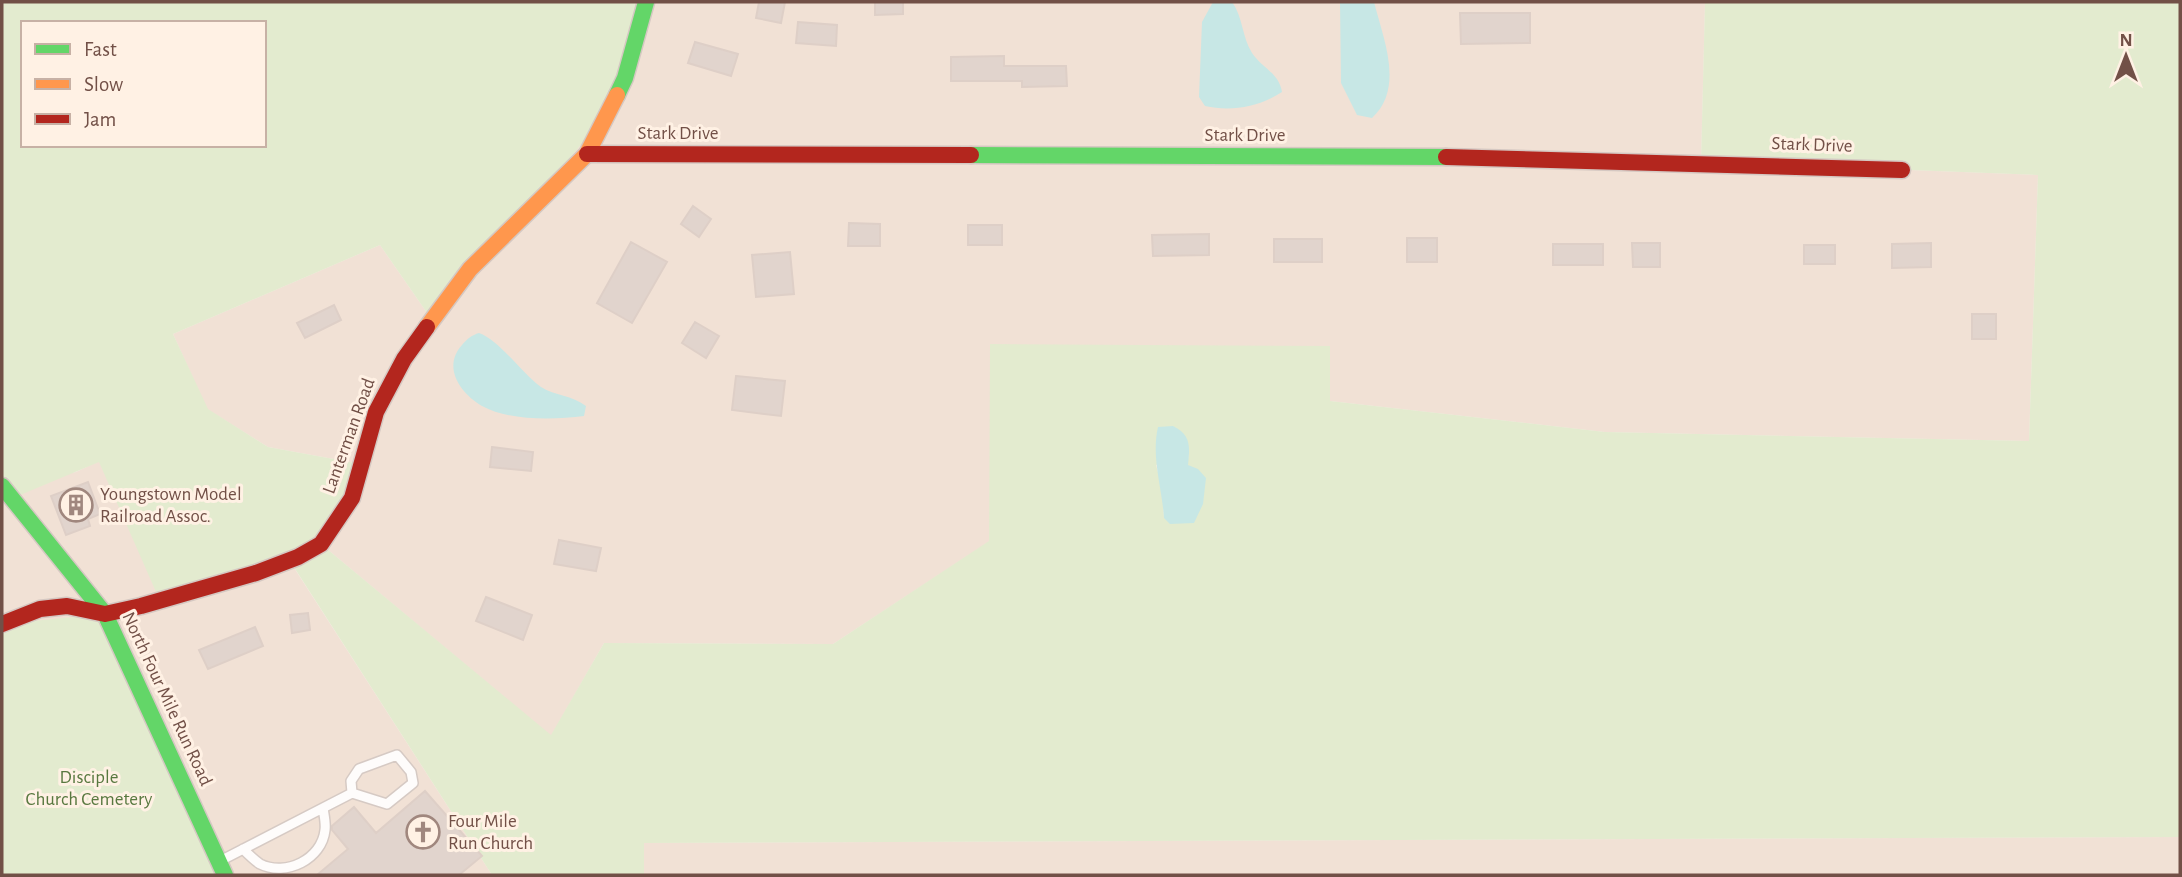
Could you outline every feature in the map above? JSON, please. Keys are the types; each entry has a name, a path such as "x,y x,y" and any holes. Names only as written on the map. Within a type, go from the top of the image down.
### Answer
{"street":[{"name":"Lanterman Road","path":"2,624 40,609 53,607 83,608 105,614 256,573 298,557 321,544 352,498 376,412 404,359 470,269 542,195 587,154 625,78 646,2"},
{"name":"Stark Drive","path":"587,154 1434,157 1902,170"},
{"name":"North Four Mile Run Road","path":"2,486 105,614 222,868"}],"lane":[{"path":"222,868 243,849 352,793 387,804 413,783 411,772 397,755 359,769 351,781 352,793"},
{"path":"243,849 261,864 275,868 294,867 309,859 321,846 326,830 324,808"}],"shaded area":[{"path":"646,2 1705,2 1701,162 2038,175 2029,441 1605,432 1330,401 1330,347 990,345 990,541 833,644 604,643 551,736 321,544 361,464 268,447 207,409 173,334 380,245 432,320"},
{"path":"99,461 289,560 492,875 225,875 2,624 2,486 76,472"},
{"path":"2180,837 2180,875 644,875 644,843"}],"green space":[{"path":"2,2 646,2 613,107 432,320 380,245 173,334 208,409 268,447 361,464 321,544 551,735 604,643 833,644 989,541 990,344 1330,346 1330,401 1605,432 2029,441 2038,175 1701,162 1705,2 2180,2 2180,837 644,843 644,875 492,875 290,561 160,601 99,462 13,498 2,486","holes":["1189,453 1187,465 1164,518 1162,487 1156,465"]},
{"name":"Disciple Church Cemetery","path":"105,614 225,875 2,875 2,624"}],"water":[{"path":"1213,2 1232,2 1252,53 1274,75 1282,92 1245,107 1205,106 1199,97 1202,22"},
{"path":"1340,2 1374,2 1382,31 1390,78 1382,106 1372,118 1357,115 1341,83"},
{"path":"479,333 494,342 541,387 586,406 584,416 546,419 518,417 493,411 474,401 456,379 454,362 456,353 464,343"},
{"path":"1173,426 1183,433 1188,442 1188,465 1198,469 1206,478 1203,504 1194,523 1170,524 1164,518 1156,461 1156,438 1158,427"}],"building":[{"path":"759,2 785,2 781,23 756,18"},
{"path":"875,2 903,2 903,14 875,15"},
{"path":"1460,13 1530,13 1530,43 1461,44"},
{"path":"798,22 837,25 836,46 796,43"},
{"path":"695,42 738,54 731,76 688,63"},
{"path":"1004,56 1004,66 1066,66 1067,86 1022,87 1022,81 951,81 951,57"},
{"path":"693,206 711,219 699,237 681,224"},
{"path":"849,223 880,224 880,246 848,246"},
{"path":"968,225 1002,225 1002,245 968,245"},
{"path":"1209,234 1209,255 1153,256 1152,235"},
{"path":"1407,238 1437,238 1437,262 1407,262"},
{"path":"1274,239 1322,239 1322,262 1274,262"},
{"path":"631,242 667,262 632,323 597,303"},
{"path":"1632,243 1660,243 1660,267 1633,267"},
{"path":"1931,243 1931,267 1892,268 1892,244"},
{"path":"1553,244 1603,244 1603,265 1553,265"},
{"path":"1804,245 1835,245 1835,264 1804,264"},
{"path":"790,252 794,294 756,297 752,255"},
{"path":"334,305 341,320 305,338 297,323"},
{"path":"1972,314 1996,314 1996,339 1972,339"},
{"path":"695,322 719,336 706,358 682,343"},
{"path":"736,376 785,381 781,416 732,410"},
{"path":"492,447 533,452 531,471 490,467"},
{"name":"Youngstown Model Railroad Assoc.","path":"88,482 100,514 88,519 90,526 66,535 51,496"},
{"path":"559,540 601,548 596,571 554,564"},
{"path":"486,597 532,615 523,640 476,621"},
{"path":"308,613 310,630 292,633 290,615"},
{"path":"255,627 263,646 208,669 199,650"},
{"name":"Four Mile Run Church","path":"425,791 482,856 459,875 317,875 348,849 332,830 332,826 354,807 376,833"}],"traffic: fast":[{"path":"617,95 625,78 646,2"},
{"path":"971,155 1446,157"},
{"path":"2,486 105,614 225,875"}],"traffic: slow":[{"path":"427,327 470,269 587,154 617,95"}],"traffic: jam":[{"path":"587,154 971,155"},
{"path":"1446,157 1902,170"},
{"path":"2,624 40,609 67,606 105,614 141,606 256,573 298,557 321,544 352,498 376,412 404,359 427,327"}],"place":[{"name":"Youngstown Model Railroad Assoc.","path":"76,505"},
{"name":"Four Mile Run Church","path":"423,832"}]}
